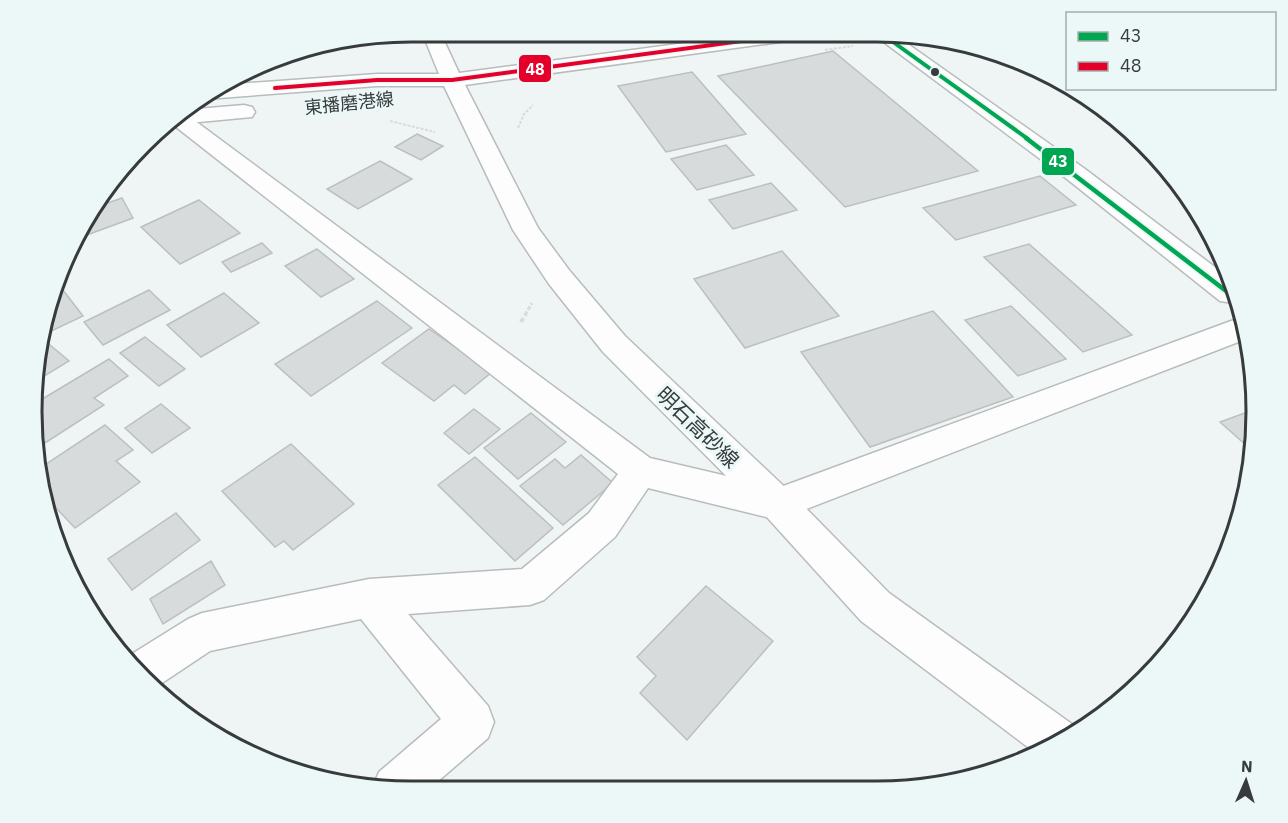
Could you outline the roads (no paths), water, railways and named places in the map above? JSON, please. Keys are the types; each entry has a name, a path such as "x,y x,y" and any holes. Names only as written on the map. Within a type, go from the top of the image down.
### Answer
{"street":[{"name":"明石高砂線","path":"435,42 526,230 559,277 614,344 778,504 875,607 1051,737"},
{"path":"452,80 735,42"},
{"path":"878,42 1076,174 1225,290"},
{"name":"東播磨港線","path":"228,91 378,80 452,80"},
{"name":"東播磨港線","path":"388,102 452,80"},
{"path":"190,116 270,110"},
{"path":"183,121 640,471 778,504 1237,331"},
{"path":"147,669 202,633 369,598 530,587 602,525 640,471"},
{"path":"369,598 472,722 404,781"}]}
